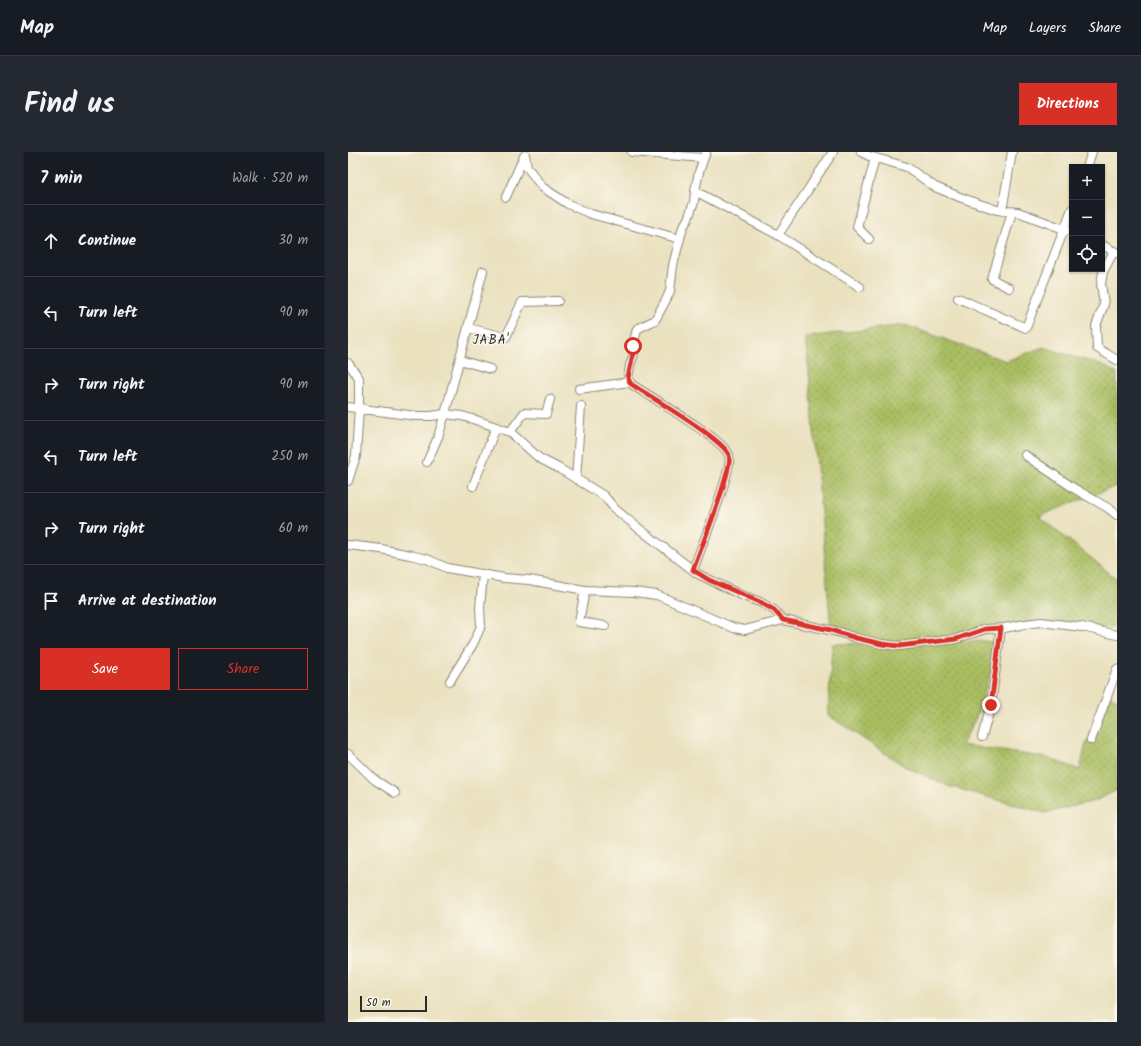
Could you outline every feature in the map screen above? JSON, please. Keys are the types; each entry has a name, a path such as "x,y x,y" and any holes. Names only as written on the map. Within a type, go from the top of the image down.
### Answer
{"street":[{"path":"632,152 704,155 695,191 694,202 688,219 683,227 673,265 670,291 655,320 637,330 633,346 634,354 630,365 628,379 630,382 718,441 729,455 730,463 724,484 693,570"},
{"path":"778,235 833,152"},
{"path":"861,152 907,167 934,187 962,198 1002,211 1018,212 1068,231 1026,328 958,298"},
{"path":"1002,211 1012,152"},
{"path":"1088,164 1092,152"},
{"path":"506,197 525,154"},
{"path":"525,154 527,167 542,187 568,204 590,214 680,239"},
{"path":"869,239 857,227 872,156"},
{"path":"695,191 778,235 860,287"},
{"path":"1009,288 992,279 1012,212"},
{"path":"1105,247 1115,252 1102,272 1101,284 1104,304 1096,326 1097,348 1117,360"},
{"path":"427,462 438,437 445,414 483,271"},
{"path":"468,328 506,337 522,302 558,301"},
{"path":"460,360 490,369"},
{"path":"348,362 359,378 356,456 348,481"},
{"path":"579,389 630,382"},
{"path":"510,432 524,413 546,414 550,399"},
{"path":"576,479 581,406"},
{"path":"348,407 416,416 445,414 462,416 510,432 539,458 604,496 615,509 636,528 693,570 709,580 760,602 774,610 783,620"},
{"path":"473,486 496,427"},
{"path":"1025,455 1117,515"},
{"path":"348,545 381,549 410,555 427,559 447,568 504,578 529,580 585,590 657,594 734,628 745,630 783,620 835,631 882,644 899,646 956,639 985,629 1041,622 1082,627 1117,635"},
{"path":"450,681 473,644 481,626 480,608 483,574"},
{"path":"585,590 579,622 605,626"},
{"path":"982,737 991,705 1001,628"},
{"path":"1091,740 1117,669"},
{"path":"348,754 375,780 395,793"}],"green space":[{"path":"905,325 1006,361 1043,347 1101,365 1117,373 1117,486 1039,516 1117,579 1117,626 1094,629 1041,622 956,639 932,642 983,641 992,642 997,646 990,674 976,717 962,745 1048,758 1080,770 1085,747 1107,695 1117,699 1117,790 1095,801 1045,813 948,786 904,766 828,715 832,644 878,643 831,630 805,337"}],"district":[{"name":"JABA'","path":"491,339"}],"route":[{"path":"633,346 634,354 630,365 628,379 631,384 718,441 729,455 730,463 724,484 693,570 709,580 760,602 774,610 783,620 831,630 882,644 899,646 956,639 985,629 1001,628 991,705"}]}
